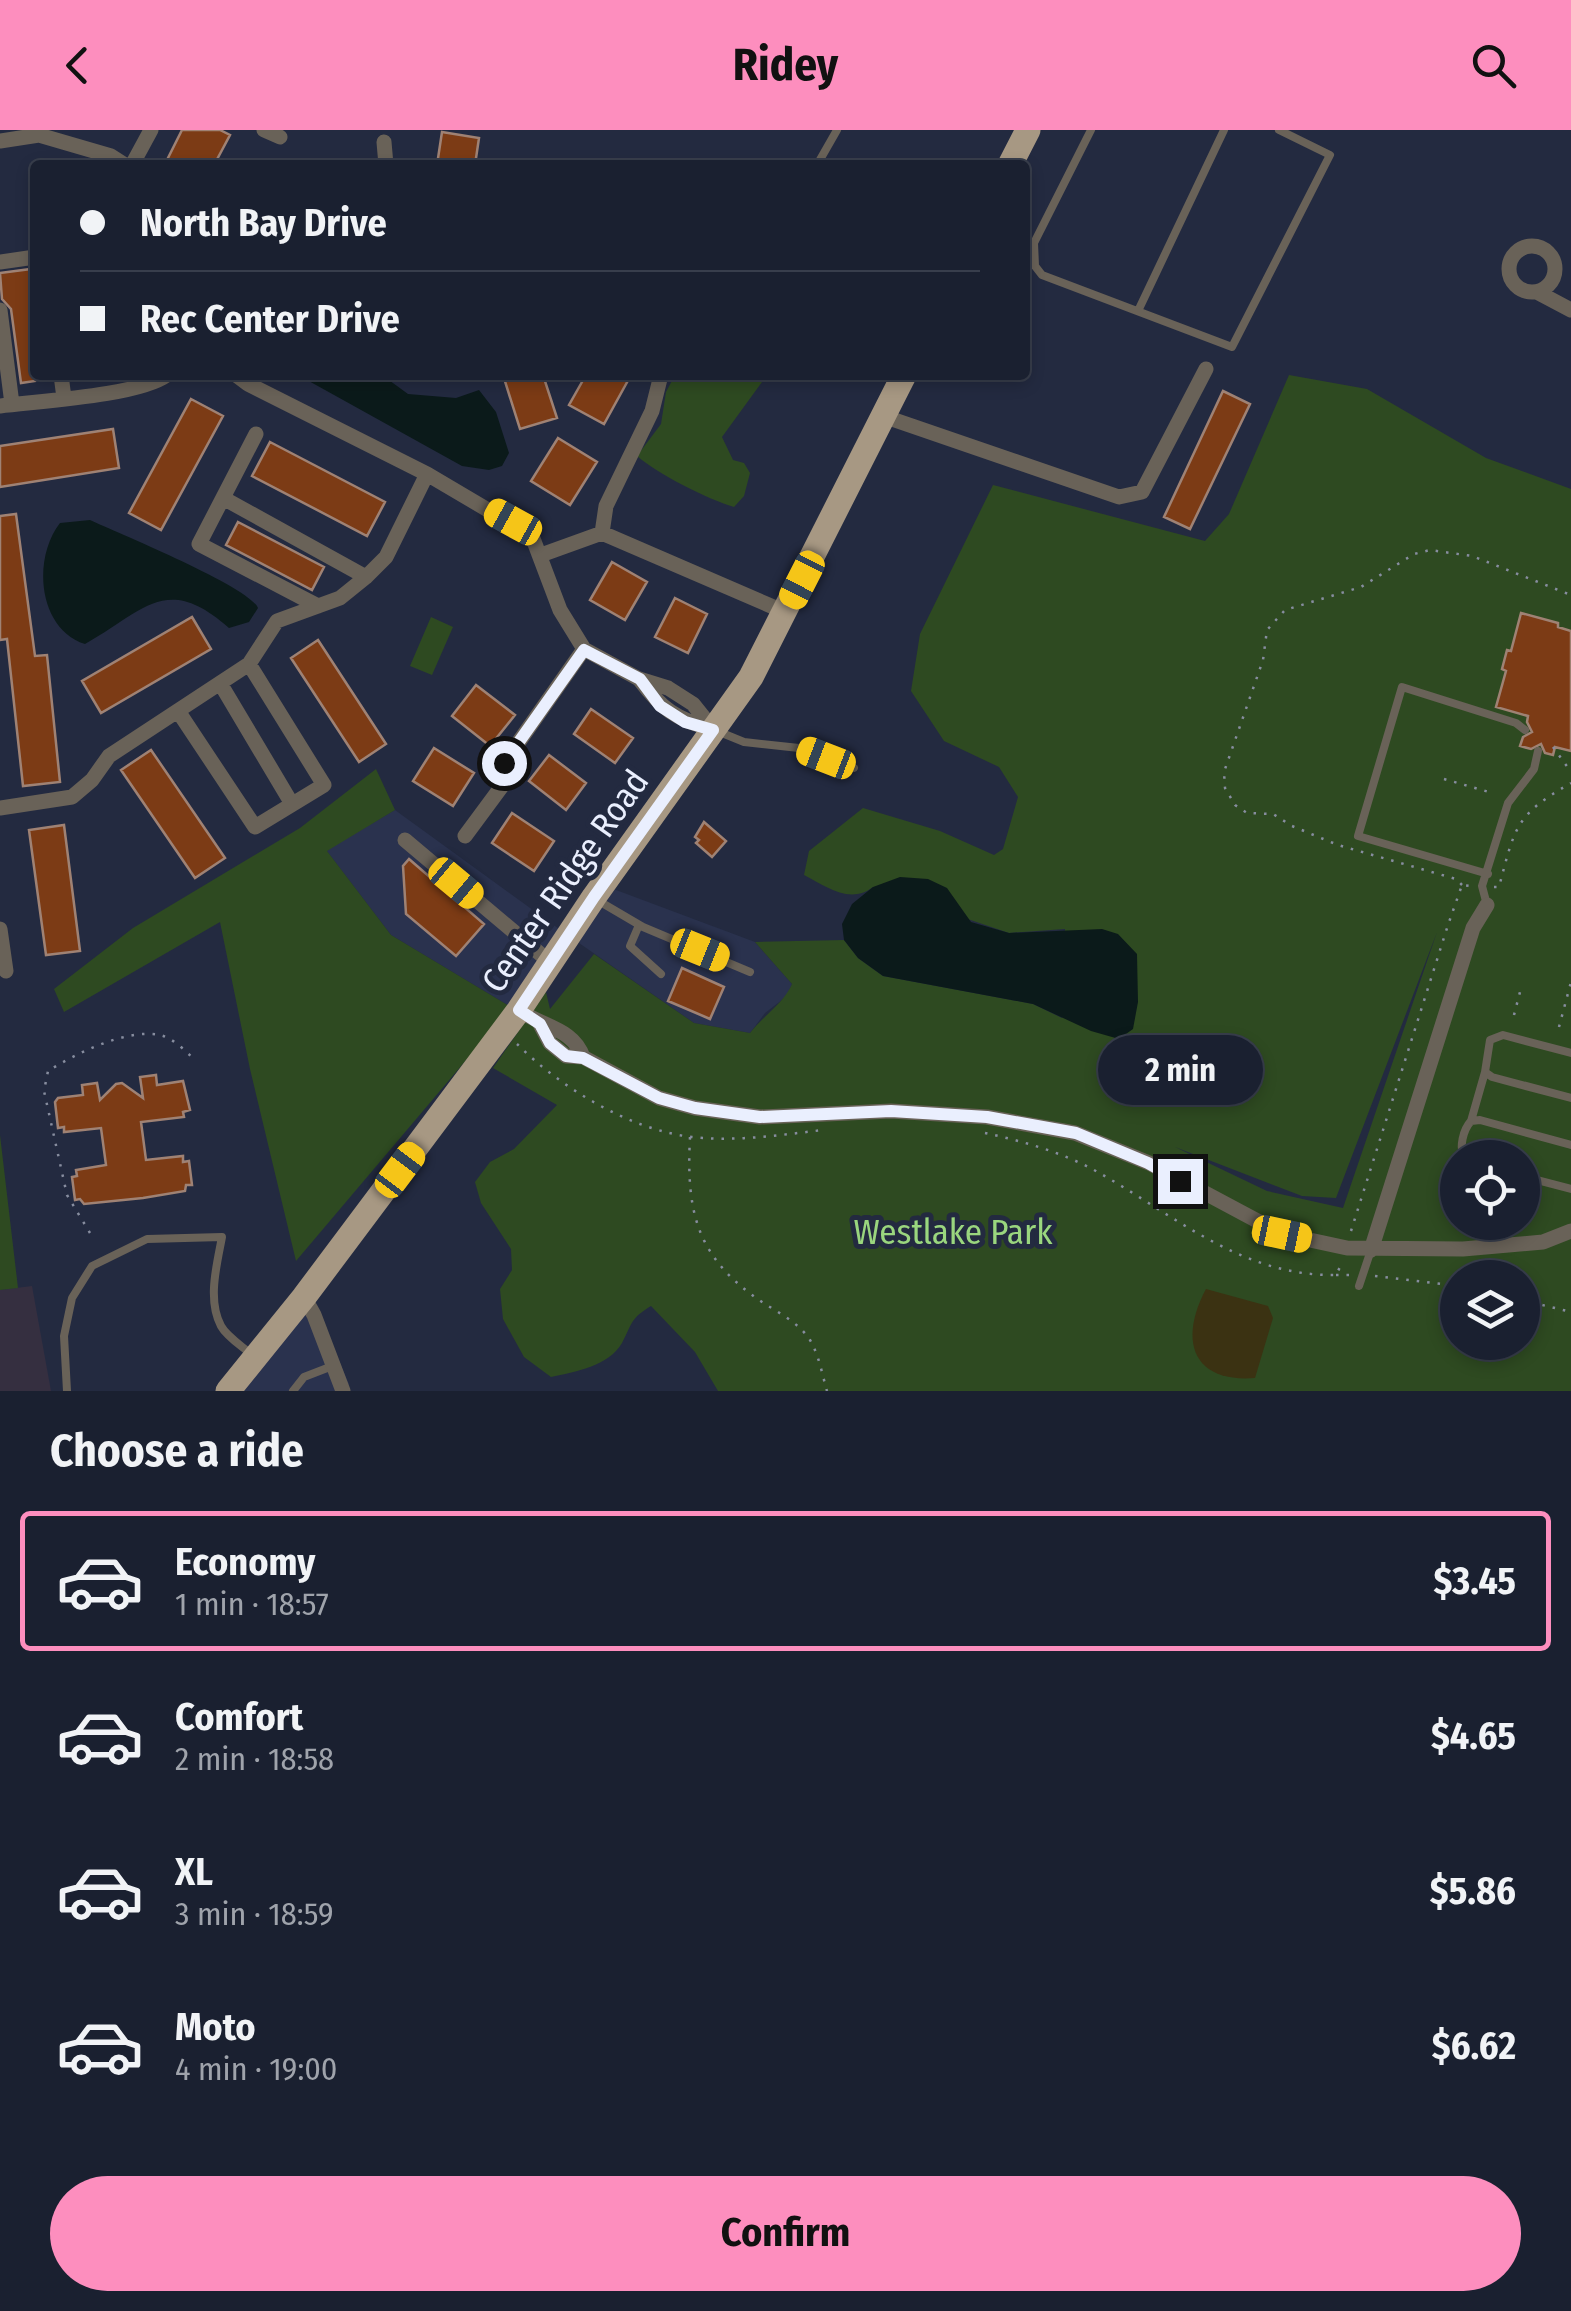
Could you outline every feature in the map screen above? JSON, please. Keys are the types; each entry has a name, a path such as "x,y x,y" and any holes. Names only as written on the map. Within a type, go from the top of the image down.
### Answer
{"main road":[{"path":"1013,160 1028,130"},
{"name":"Center Ridge Road","path":"236,1388 255,1358 530,1017 552,963 594,897 751,677 901,380"}],"street":[{"path":"132,160 150,130"},
{"path":"264,130 280,137"},
{"path":"0,141 39,134 118,160"},
{"path":"384,142 386,160"},
{"path":"0,262 30,259"},
{"path":"1537,292 1571,310"},
{"path":"0,310 6,405 160,380"},
{"path":"883,416 1119,497 1142,492 1206,369"},
{"path":"62,380 64,398"},
{"path":"243,380 427,474 532,536 560,610 584,650 640,679 660,706 685,722 713,730"},
{"path":"602,532 606,506 652,411 659,380"},
{"path":"256,434 199,544 318,606"},
{"path":"0,808 72,797 92,780 110,756 249,664 277,622 340,598 386,557 427,474"},
{"path":"223,498 366,577"},
{"path":"541,555 602,532 785,612"},
{"path":"465,836 502,786 504,763 584,650"},
{"path":"178,711 255,827 324,785 249,664"},
{"path":"220,683 292,804"},
{"path":"405,840 552,963"},
{"path":"1370,1250 1473,928 1488,905"},
{"path":"0,929 6,970"},
{"path":"530,1017 561,1030 578,1043 583,1058 659,1098 695,1108 760,1117 891,1111 987,1117 1076,1133 1148,1163 1282,1234 1370,1250 1543,1242 1569,1235"},
{"path":"304,1297 343,1391"}],"lane":[{"path":"820,160 837,130"},
{"path":"1091,130 1034,243 1035,266 1042,275 1232,347 1330,156 1279,130"},
{"path":"1138,311 1224,130"},
{"path":"1488,874 1358,836 1402,687 1516,723 1524,730"},
{"path":"713,730 744,742 799,748 854,768"},
{"path":"1488,905 1482,886 1508,803 1534,769 1538,751"},
{"path":"594,897 640,926 750,972"},
{"path":"640,926 630,946 661,974"},
{"path":"1463,1140 1485,1072 1490,1040 1503,1035 1571,1053"},
{"path":"1485,1072 1571,1098"},
{"path":"1471,1121 1480,1120 1571,1145"},
{"path":"1540,1181 1571,1189"},
{"path":"67,1391 64,1336 72,1298 92,1266 147,1238 222,1237 215,1270 214,1304 222,1328 255,1358"},
{"path":"1358,1286 1370,1250"},
{"path":"294,1391 304,1378 335,1365"}],"path":[{"path":"1472,886 1338,845 1272,814 1247,813 1235,805 1225,788 1224,772 1263,660 1267,630 1285,610 1361,587 1414,554 1430,550 1472,556 1571,595"},
{"path":"1554,747 1571,772"},
{"path":"1444,779 1489,792"},
{"path":"1492,887 1499,886 1523,816 1571,784"},
{"path":"1348,1240 1462,886"},
{"path":"1559,1027 1571,982"},
{"path":"1428,988 1440,991"},
{"path":"1514,1015 1520,992"},
{"path":"90,1233 67,1195 44,1092 48,1071 82,1050 136,1036 160,1035 193,1058"},
{"path":"517,1044 578,1090 654,1128 690,1137 761,1137 829,1129"},
{"path":"974,1131 1075,1160 1200,1236 1245,1258 1301,1273 1349,1276"},
{"path":"690,1137 690,1192 706,1248 731,1278 804,1333 817,1355 827,1391"},
{"path":"1336,1275 1345,1256"},
{"path":"1374,1276 1440,1284"},
{"path":"1540,1304 1571,1312"}],"shaded area":[{"path":"307,380 389,380 408,394 456,398 479,390 496,412 509,453 502,466 489,470 462,466"},
{"path":"90,520 209,574 258,608 249,622 229,628 207,611 188,602 171,600 140,610 85,644 69,636 49,609 44,591 45,555 60,523"},
{"path":"395,810 566,934 511,1007 391,935 326,850"},
{"path":"900,877 928,879 947,888 971,922 1009,933 1102,929 1118,934 1137,954 1138,1002 1133,1029 1119,1039 1091,1031 1033,1004 883,976 858,958 844,940 842,924 852,904 873,887"},
{"path":"608,887 755,942 792,984 787,996 765,1013 750,1033 694,1023 579,943"},
{"path":"32,1286 51,1391 0,1391 0,1290"},
{"path":"315,1304 349,1384 342,1391 234,1391"}],"green space":[{"name":"Westlake Park","path":"1289,375 1367,389 1486,458 1571,489 1571,1391 718,1391 695,1352 651,1306 635,1318 616,1351 591,1367 551,1377 524,1357 503,1319 500,1289 512,1270 511,1249 481,1203 475,1182 490,1162 514,1149 557,1105 493,1068 546,992 550,1009 594,954 694,1023 750,1033 792,984 755,942 844,940 858,958 883,976 1033,1004 1062,1018 1065,929 1009,933 873,887 855,894 838,892 804,875 809,851 863,808 940,831 994,855 1003,849 1018,797 999,767 944,741 911,691 920,634 993,485 1205,541 1229,514","holes":["1437,932 1343,1208 1267,1191 1175,1147 1302,1196 1336,1198"]},
{"path":"672,380 762,382 722,437 733,460 744,463 750,473 744,496 734,507 683,485 637,456 661,424 666,392"},
{"path":"431,617 453,627 432,675 410,666"},
{"path":"376,769 395,810 327,851 391,935 511,1007 296,1261 220,922 64,1012 54,989 133,928 300,828"},
{"path":"0,1135 18,1288 0,1290"}],"sand":[{"path":"1206,1289 1268,1306 1273,1318 1255,1378 1217,1373 1196,1354 1193,1325"}],"building":[{"path":"182,130 220,130 230,135 217,160 167,160"},
{"path":"442,132 479,138 476,160 438,160"},
{"path":"30,269 30,380 35,381 21,383 11,309 2,299 0,273"},
{"path":"505,380 545,380 557,418 520,429"},
{"path":"583,380 628,380 604,424 569,405"},
{"path":"1223,391 1250,404 1190,529 1164,517"},
{"path":"191,399 223,416 161,530 129,513"},
{"path":"113,429 119,468 0,487 0,446"},
{"path":"558,438 597,462 570,505 531,481"},
{"path":"270,442 385,502 367,536 252,476"},
{"path":"16,514 35,656 47,655 60,782 23,786 7,639 0,640 0,516"},
{"path":"238,522 324,567 312,590 226,545"},
{"path":"612,562 647,582 625,620 590,600"},
{"path":"675,598 707,614 688,653 655,637"},
{"path":"1521,613 1558,623 1558,627 1571,631 1571,751 1555,747 1553,755 1545,753 1541,744 1531,749 1520,746 1523,737 1532,732 1528,716 1496,707 1507,650 1511,651"},
{"path":"192,617 211,649 101,713 82,681"},
{"path":"318,640 386,744 359,762 291,658"},
{"path":"476,685 515,715 490,746 452,716"},
{"path":"591,709 633,738 615,763 574,734"},
{"path":"434,748 474,773 453,806 413,781"},
{"path":"151,750 225,858 195,878 121,770"},
{"path":"549,755 586,783 566,810 529,781"},
{"path":"512,813 554,841 534,871 492,843"},
{"path":"704,822 726,841 712,857 696,843 699,840 695,837"},
{"path":"64,825 80,951 46,955 29,830"},
{"path":"409,859 484,924 456,956 406,914 403,866"},
{"path":"682,968 724,987 710,1019 668,1001"},
{"path":"156,1075 157,1085 183,1081 190,1110 183,1112 184,1117 141,1122 146,1160 183,1156 183,1162 189,1161 192,1185 186,1185 185,1191 143,1198 84,1204 75,1200 72,1177 77,1176 76,1170 106,1165 101,1128 64,1132 64,1127 58,1128 55,1102 58,1098 83,1095 82,1085 97,1083 100,1100 122,1083 143,1098 140,1077"}],"route":[{"path":"504,763 584,650 640,679 660,706 685,722 713,730 519,1010 540,1024 543,1035 566,1056 583,1058 659,1098 695,1108 760,1117 891,1111 987,1117 1076,1133 1180,1181"}]}
